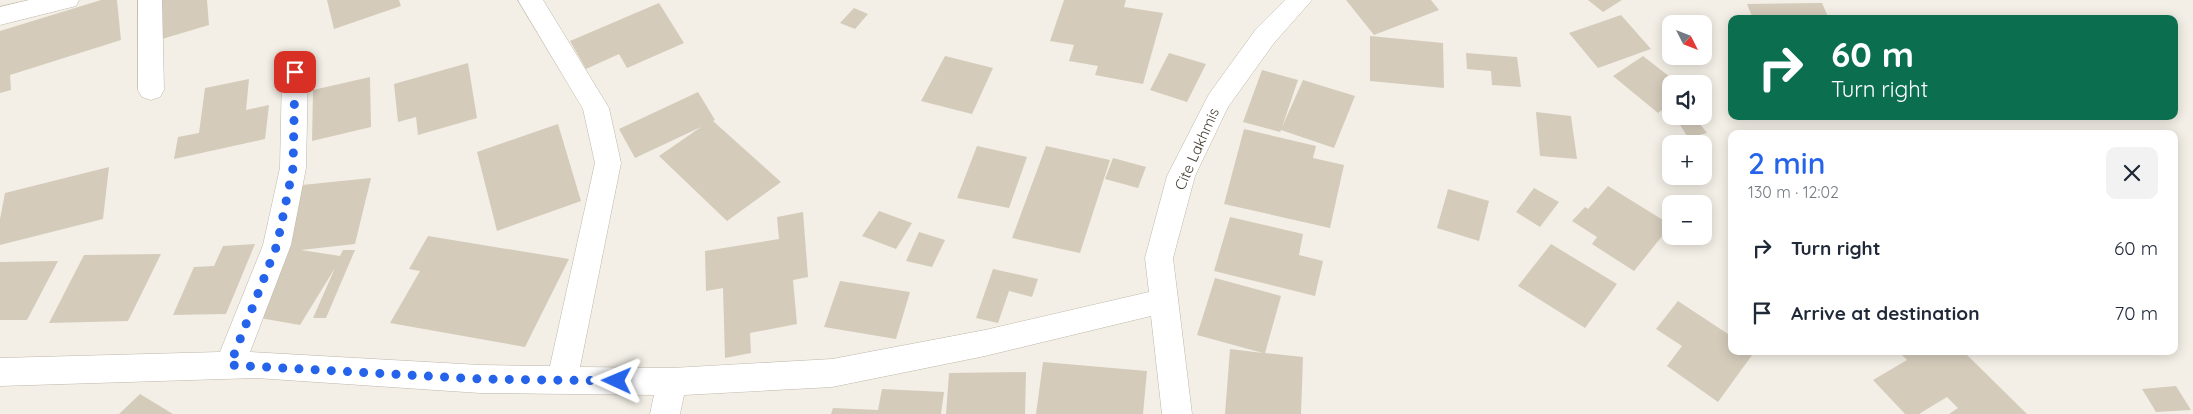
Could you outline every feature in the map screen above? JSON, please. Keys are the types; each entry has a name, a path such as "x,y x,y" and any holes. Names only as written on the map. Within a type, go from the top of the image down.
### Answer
{"street":[{"path":"0,16 68,0"},
{"path":"150,0 151,90"},
{"path":"530,0 596,108 608,163 562,380"},
{"name":"Cite Lakhmis","path":"1177,414 1159,258 1181,176 1218,101 1265,36 1300,0"},
{"path":"230,365 279,236 293,168 295,72"},
{"path":"0,372 230,365 480,379 672,382 832,374 985,343 1163,301"},
{"path":"664,414 672,382"}],"building":[{"path":"101,0 117,0 121,40 10,75 11,90 0,93 0,31"},
{"path":"161,0 207,0 209,25 162,39"},
{"path":"327,0 399,0 401,6 334,29"},
{"path":"1064,0 1126,0 1124,7 1163,13 1143,84 1095,75 1098,66 1069,61 1074,45 1050,41"},
{"path":"1346,0 1431,0 1439,10 1374,35"},
{"path":"1588,0 1622,0 1603,12"},
{"path":"659,3 684,43 627,68 619,54 586,69 570,41"},
{"path":"1822,3 1827,15 1751,15 1747,4"},
{"path":"854,8 868,14 855,29 840,23"},
{"path":"1621,15 1651,49 1598,68 1569,33"},
{"path":"1370,36 1443,43 1444,88 1370,81"},
{"path":"1169,53 1206,64 1187,102 1150,90"},
{"path":"1466,53 1517,57 1521,87 1492,85 1491,71 1467,69"},
{"path":"945,56 993,68 972,114 921,101"},
{"path":"1643,56 1667,75 1662,75 1662,110 1658,113 1613,76"},
{"path":"468,63 477,118 418,135 416,117 398,122 394,84"},
{"path":"1262,70 1298,80 1282,127 1303,80 1355,96 1334,148 1281,130 1280,132 1243,122"},
{"path":"370,77 371,127 312,141 313,90"},
{"path":"249,79 246,110 269,105 265,139 174,159 178,137 199,133 205,88"},
{"path":"698,92 715,120 713,121 781,182 727,221 659,156 701,127 635,158 619,129"},
{"path":"1536,112 1571,116 1577,159 1540,156"},
{"path":"558,124 581,201 497,231 477,152"},
{"path":"1680,125 1701,125 1707,133 1699,135 1686,135"},
{"path":"1244,129 1316,146 1313,158 1344,165 1330,228 1224,204"},
{"path":"977,146 1027,157 1009,208 957,198"},
{"path":"1046,146 1110,160 1080,253 1012,238"},
{"path":"1113,158 1146,167 1138,188 1105,179"},
{"path":"109,167 103,219 0,245 0,219 5,193"},
{"path":"371,178 355,244 301,250 340,256 343,250 355,250 326,318 313,318 335,268 300,325 248,316 302,185"},
{"path":"1608,186 1662,219 1662,236 1634,271 1592,244 1597,237 1572,221 1585,207 1588,209"},
{"path":"1534,188 1559,202 1540,227 1516,212"},
{"path":"1448,189 1489,201 1479,241 1437,228"},
{"path":"879,211 912,223 896,249 862,236"},
{"path":"803,212 808,277 793,280 797,324 750,333 751,353 725,358 723,288 706,291 705,251 779,239 777,217"},
{"path":"1230,217 1303,234 1299,255 1323,261 1315,296 1214,271"},
{"path":"919,232 945,240 932,267 906,261"},
{"path":"428,236 569,259 525,347 390,323 420,271 409,269"},
{"path":"255,244 226,314 173,315 194,267 214,266 223,246"},
{"path":"1551,244 1617,284 1585,328 1518,286"},
{"path":"161,254 128,321 49,323 84,255"},
{"path":"58,261 27,320 0,320 0,262"},
{"path":"993,269 1038,279 1032,297 1009,291 998,323 976,318"},
{"path":"1215,278 1281,296 1265,353 1303,357 1301,414 1225,414 1230,349 1263,353 1197,335"},
{"path":"840,281 910,292 896,339 824,327"},
{"path":"1678,301 1728,334 1728,355 1752,355 1718,402 1667,366 1682,346 1656,329"},
{"path":"1902,355 1967,355 2027,414 1949,414 1958,408 1947,397 1919,414 1905,414 1873,380 1907,360"},
{"path":"1043,362 1147,371 1143,414 1036,414"},
{"path":"1026,372 1025,414 946,414 949,373"},
{"path":"2176,386 2191,410 2156,412 2142,389"},
{"path":"882,389 944,392 941,414 831,414 833,408 878,410"},
{"path":"140,394 173,414 119,414"}],"route":[{"path":"295,72 293,168 277,245 230,365 480,379 617,381"}]}
